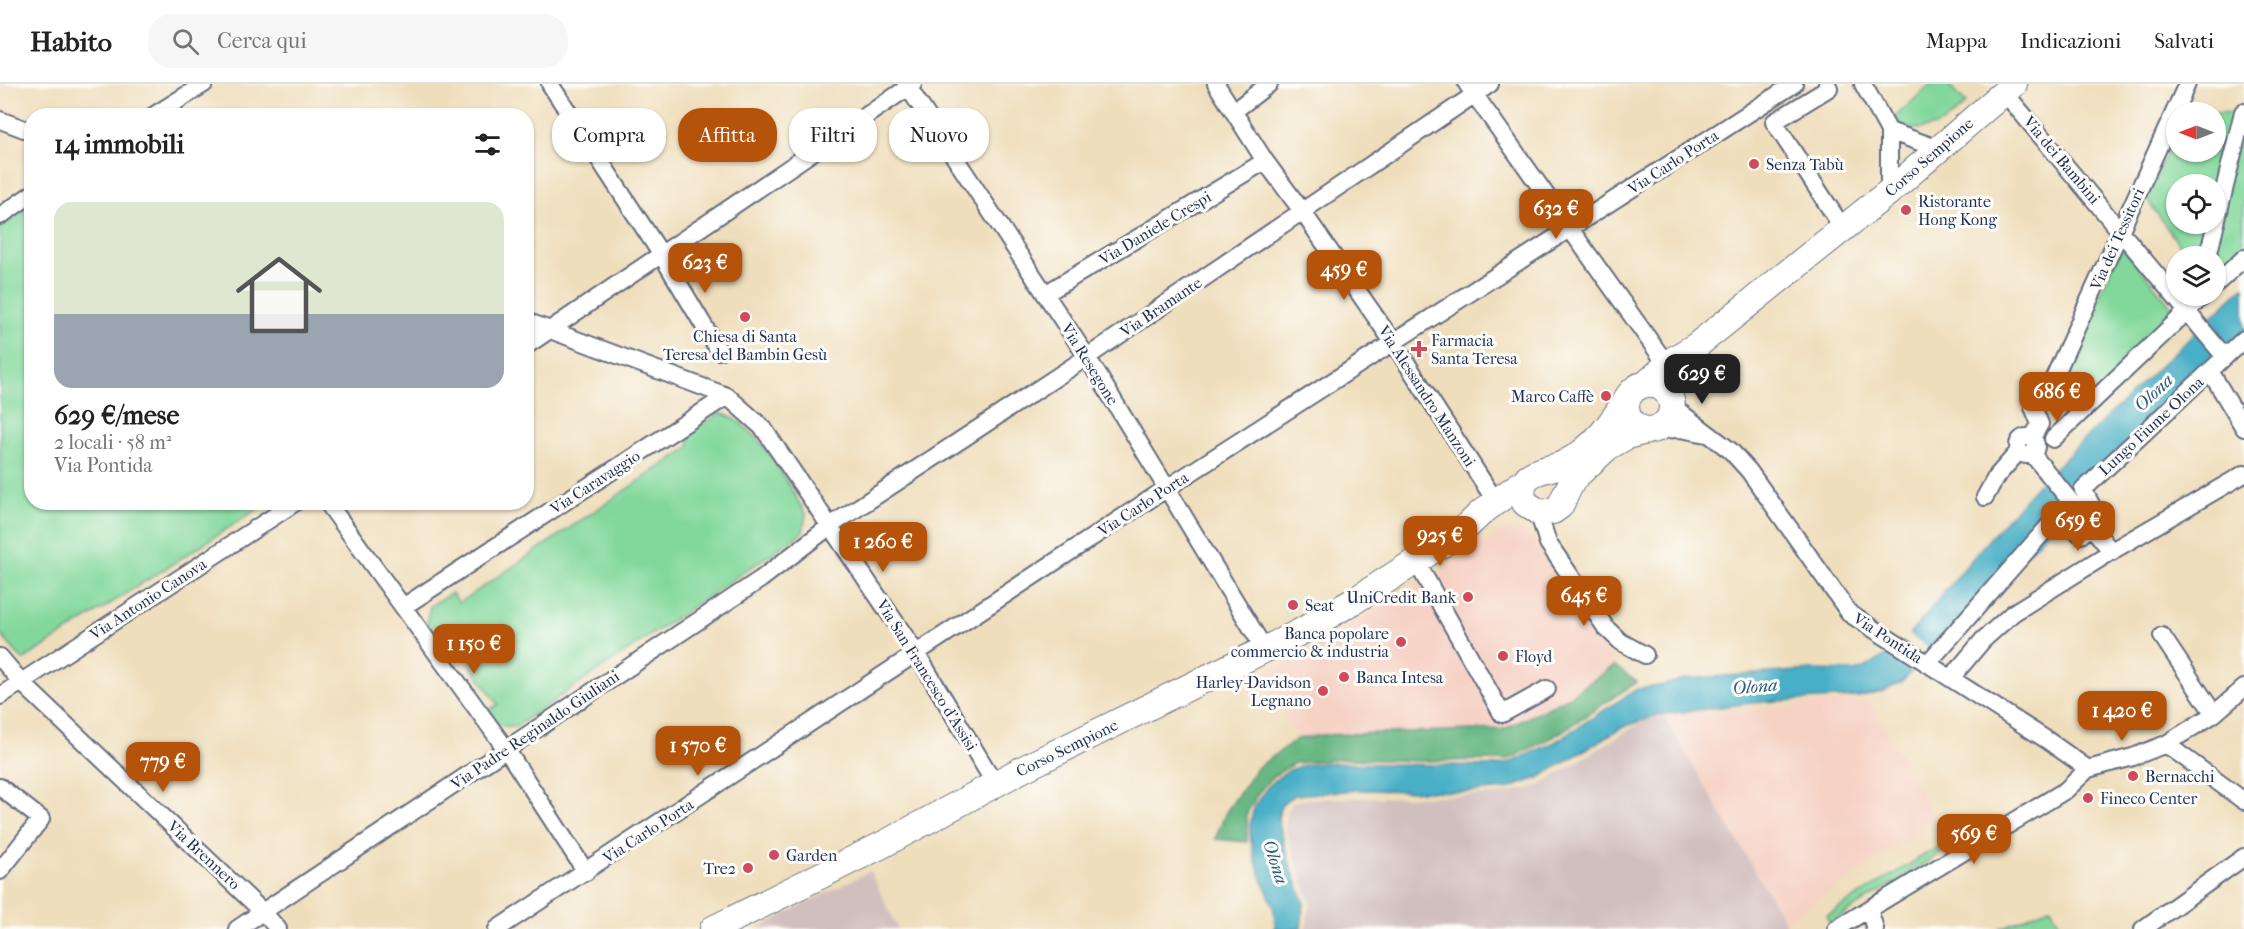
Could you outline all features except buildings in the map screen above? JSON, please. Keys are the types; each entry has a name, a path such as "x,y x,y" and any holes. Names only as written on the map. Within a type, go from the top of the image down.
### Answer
{"main road":[{"name":"Corso Sempione","path":"1461,532 1536,472 1567,462 1596,440 1638,389 1844,230 2010,88"},
{"name":"Corso Sempione","path":"1653,430 1660,428 1669,419 1683,366 1696,346"},
{"path":"1653,430 1641,429 1630,421 1626,408 1638,389 1661,387 1667,391 1672,403"},
{"path":"1526,480 1522,494 1540,509 1562,502 1573,479 1596,457 1622,438 1653,430"},
{"name":"Corso Sempione","path":"713,929 884,844 995,784 1265,650 1354,601 1461,532 1507,510 1540,509"}],"street":[{"path":"166,108 204,84"},
{"path":"550,84 661,254 719,351"},
{"name":"Via Alessandro Manzoni","path":"1216,84 1265,161 1393,342 1496,502"},
{"path":"1234,111 1269,84"},
{"name":"Via Bramante","path":"830,526 1088,357 1302,211 1471,89 1490,84"},
{"name":"Via Carlo Porta","path":"496,929 1167,488 1794,84"},
{"path":"1827,84 1829,88 1774,122 1844,230"},
{"path":"1863,84 1889,131 1889,192"},
{"name":"Via dei Tessitori","path":"2047,393 2187,84"},
{"path":"534,340 909,85"},
{"name":"Via Resegone","path":"909,85 1088,357 1265,650"},
{"name":"Via dei Bambini","path":"2010,88 2120,230 2166,273"},
{"path":"1471,89 1667,365"},
{"path":"2210,246 2243,112"},
{"path":"0,120 24,129"},
{"path":"1889,131 1939,149"},
{"name":"Via Daniele Crespi","path":"1045,294 1265,161"},
{"path":"0,216 24,200"},
{"path":"2226,275 2244,258"},
{"path":"2053,439 2191,306"},
{"name":"Via dei Bambini","path":"2200,306 2237,349"},
{"path":"534,324 727,396"},
{"name":"Lungo Fiume Olona","path":"2091,527 2097,515 2083,490 2210,371 2237,349"},
{"path":"2210,371 2244,428"},
{"name":"Via San Francesco d'Assisi","path":"727,396 763,428 917,654 995,784"},
{"name":"Via Caravaggio","path":"403,607 727,396"},
{"name":"Via Pontida","path":"1672,403 1731,452 1749,471 1850,614 2047,740 2088,769"},
{"path":"1985,497 1996,477 2031,452 2040,424 2033,407"},
{"name":"Via Pontida","path":"1653,430 1680,429 1708,434"},
{"path":"2031,452 2112,552"},
{"path":"1951,678 1983,640 2013,613 2244,474"},
{"path":"1540,509 1546,539 1606,628 1621,642 1645,655"},
{"name":"Via Antonio Canova","path":"0,696 284,510"},
{"path":"333,510 506,749 585,872"},
{"path":"1927,664 2060,513 2081,535 2091,527"},
{"name":"Via Padre Reginaldo Giuliani","path":"237,929 761,579 830,526"},
{"path":"1416,561 1502,714 1547,688"},
{"path":"2162,636 2214,714"},
{"name":"Via Brennero","path":"0,657 21,682 263,912 278,929"},
{"path":"1836,929 2066,790 2088,769 2133,757 2166,744 2214,714 2244,688"},
{"path":"2166,744 2244,801"},
{"path":"0,787 41,819 0,871"},
{"path":"2143,929 2244,857"},
{"path":"1869,909 1875,929"}],"shaded area":[{"path":"1502,530 1523,531 1548,559 1614,666 1562,701 1504,729 1323,735 1297,739 1264,675 1434,576"},
{"path":"1869,700 1936,821 1785,922 1663,715"},
{"path":"1663,715 1789,929 1305,929 1311,904 1286,830 1286,814 1293,802 1309,799 1499,795 1539,786 1643,721"},
{"path":"870,871 898,929 756,929"}],"green space":[{"path":"1931,84 1948,84 1966,103 1938,125 1922,129 1903,128 1894,118"},
{"path":"2244,112 2244,246 2226,265 2226,246 2180,246 2171,234 2226,234 2226,174 2166,174 2166,226 2146,198 2166,155 2166,162 2226,162 2226,113"},
{"path":"24,210 24,510 256,510 23,660 0,634 0,228"},
{"path":"2122,247 2166,300 2166,306 2171,306 2178,314 2064,431 2061,411 2053,394"},
{"path":"720,413 747,428 770,455 806,514 803,532 515,727 499,725 488,711 498,704 445,630 435,636 427,623 430,606 452,593 459,603 689,447 690,433"},
{"path":"1614,666 1637,682 1553,737 1507,760 1343,759 1294,763 1272,777 1258,793 1247,813 1247,842 1215,839 1226,812 1257,768 1297,739 1323,735 1504,729 1562,701"},
{"path":"1937,847 1941,853 1830,923 1826,916"},
{"path":"2051,907 2062,929 1999,929"}],"water":[{"path":"2244,286 2244,333 2226,350 2203,325 2223,306 2226,306 2226,303"},
{"name":"Olona","path":"2196,331 2218,357 1902,682 1882,692 1858,697 1760,702 1657,715 1621,728 1540,777 1507,789 1473,792 1358,790 1295,795 1285,801 1280,808 1278,819 1288,859 1304,902 1301,929 1274,929 1275,914 1255,859 1250,825 1256,805 1262,795 1286,772 1300,766 1325,763 1496,766 1509,763 1555,742 1637,689 1684,679 1812,670 1853,671 1863,669 1886,655 1909,635 2040,482"}],"pier":[{"path":"1906,633 1932,650 1913,672 1883,653"}],"place":[{"name":"Senza Tabù","path":"1754,164"},
{"name":"Ristorante Hong Kong","path":"1906,210"},
{"name":"Chiesa di Santa Teresa del Bambin Gesù","path":"745,317"},
{"name":"Farmacia Santa Teresa","path":"1419,349"},
{"name":"Marco Caffè","path":"1606,396"},
{"name":"UniCredit Bank","path":"1468,597"},
{"name":"Seat","path":"1293,605"},
{"name":"Banca popolare commercio & industria","path":"1401,642"},
{"name":"Floyd","path":"1503,656"},
{"name":"Banca Intesa","path":"1344,677"},
{"name":"Harley-Davidson Legnano","path":"1323,691"},
{"name":"Bernacchi","path":"2133,776"},
{"name":"Fineco Center","path":"2088,798"},
{"name":"Garden","path":"774,855"},
{"name":"Tre2","path":"748,868"}]}
